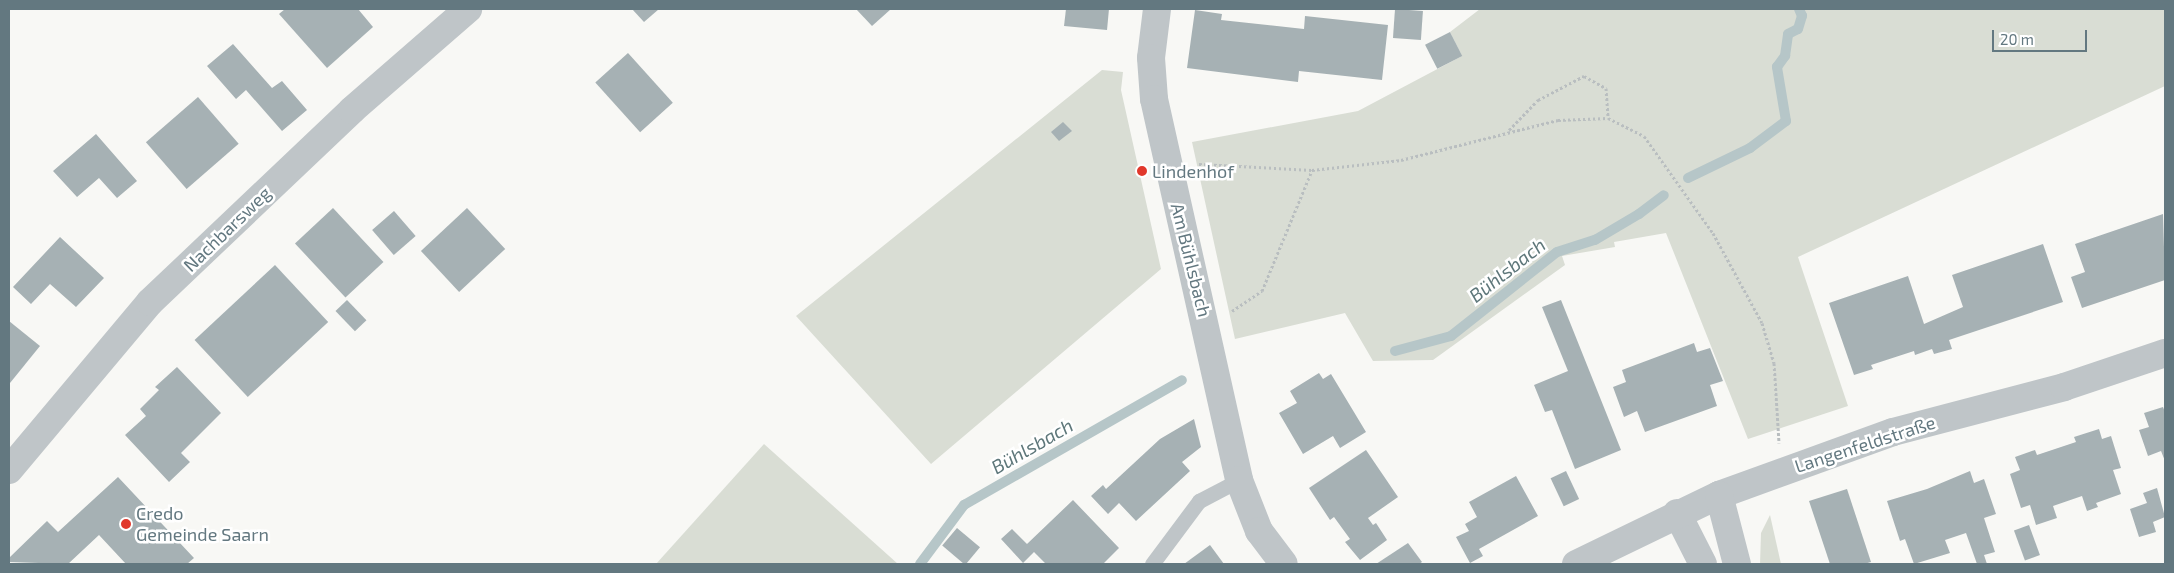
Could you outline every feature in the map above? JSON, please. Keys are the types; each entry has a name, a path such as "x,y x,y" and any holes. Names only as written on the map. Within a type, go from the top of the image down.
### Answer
{"street":[{"name":"Nachbarsweg","path":"9,470 150,302 352,110 468,9"},
{"name":"Am Bühlsbach","path":"1157,9 1151,58 1153,83 1168,165 1207,325 1239,480 1259,530 1284,564"},
{"name":"Langenfeldstraße","path":"1576,564 1677,513 1784,470 1893,432 2064,387 2165,353"},
{"path":"1719,495 1737,564"},
{"path":"1677,513 1703,564"}],"lane":[{"path":"1152,564 1199,501 1239,480"}],"path":[{"path":"1509,130 1538,100 1584,76 1606,88 1608,118"},
{"path":"1168,165 1312,170 1401,160 1509,130 1558,120 1608,118 1644,136 1713,232 1762,323 1774,363 1777,434 1784,470"},
{"path":"1207,325 1262,290 1312,170"}],"shaded area":[{"path":"1480,9 2165,9 2165,86 1798,257 1848,406 1748,439 1666,233 1614,242 1615,247 1562,256 1565,265 1433,360 1373,361 1345,313 1235,339 1192,142 1358,111 1462,56 1450,32"},
{"path":"1102,70 1123,72 1121,90 1161,269 931,464 796,316"},
{"path":"764,444 898,564 656,564"},
{"path":"1770,515 1781,564 1760,564 1761,533"}],"building":[{"path":"285,9 358,9 373,27 327,68 279,14"},
{"path":"632,9 659,9 644,22"},
{"path":"856,9 891,9 872,26"},
{"path":"1066,9 1109,9 1107,30 1064,26"},
{"path":"1395,9 1423,11 1421,40 1393,38"},
{"path":"1195,10 1222,14 1221,20 1304,29 1305,16 1388,25 1382,80 1299,71 1298,82 1187,68"},
{"path":"1450,32 1462,56 1437,69 1425,45"},
{"path":"233,44 272,88 282,81 307,110 282,131 246,90 236,99 207,66"},
{"path":"628,53 673,103 640,132 595,82"},
{"path":"198,97 239,144 187,189 146,142"},
{"path":"1063,122 1072,131 1059,141 1051,132"},
{"path":"96,134 137,181 117,198 99,178 77,197 53,171"},
{"path":"333,208 383,262 345,298 295,243"},
{"path":"467,208 505,249 459,292 421,251"},
{"path":"394,211 416,236 394,255 372,230"},
{"path":"2163,214 2165,280 2082,308 2071,277 2085,272 2075,244"},
{"path":"60,237 104,278 76,307 50,284 31,304 13,287"},
{"path":"2043,244 2063,302 1949,340 1952,349 1934,354 1932,349 1915,355 1914,351 1871,365 1873,369 1854,375 1829,303 1908,276 1924,324 1963,307 1952,275"},
{"path":"275,265 328,322 248,397 195,340"},
{"path":"347,300 366,320 355,331 335,311"},
{"path":"1561,300 1621,450 1575,469 1552,410 1545,412 1534,385 1568,371 1542,307"},
{"path":"9,321 40,346 10,383 9,382"},
{"path":"1694,343 1697,352 1710,348 1723,381 1710,385 1717,406 1645,432 1637,411 1624,417 1613,387 1626,382 1622,370"},
{"path":"177,367 221,413 181,453 190,462 169,482 125,435 146,416 140,409 159,390 155,387"},
{"path":"1319,373 1323,379 1331,374 1366,432 1340,448 1333,436 1303,454 1279,413 1297,403 1290,391"},
{"path":"2163,407 2165,412 2165,461 2161,451 2148,456 2139,430 2149,427 2144,413"},
{"path":"1194,419 1201,447 1182,462 1190,471 1136,521 1119,503 1108,514 1091,496 1103,485 1106,489 1160,439"},
{"path":"2099,429 2102,439 2111,436 2121,468 2113,470 2121,494 2096,503 2098,507 2087,511 2082,496 2053,506 2057,518 2036,525 2030,505 2021,508 2010,474 2020,470 2015,457 2035,450 2037,455 2076,442 2074,437"},
{"path":"1366,450 1398,497 1368,518 1373,525 1376,523 1387,540 1360,560 1345,542 1350,539 1334,517 1330,520 1309,488"},
{"path":"1566,471 1579,499 1564,506 1551,478"},
{"path":"1970,471 1974,483 1984,479 1996,514 1984,518 1995,552 1984,555 1987,564 1977,564 1966,533 1945,540 1950,553 1914,564 1905,539 1900,541 1887,501 1927,489"},
{"path":"1516,476 1538,516 1479,549 1483,556 1470,563 1456,537 1469,531 1465,524 1477,517 1469,502"},
{"name":"Credo Gemeinde Saarn","path":"118,477 194,558 187,564 126,564 99,535 68,564 9,562 9,558 47,521 58,532"},
{"path":"2157,488 2165,517 2153,522 2156,532 2139,537 2130,509 2147,503 2143,493"},
{"path":"1847,489 1871,562 1864,564 1830,564 1809,501"},
{"path":"1073,500 1119,548 1103,564 1046,564 1034,552 1023,563 1001,539 1012,529 1027,544"},
{"path":"2029,525 2040,555 2025,561 2014,530"},
{"path":"957,528 980,547 964,564 942,546"},
{"path":"1408,543 1422,562 1419,564 1376,564"},
{"path":"1210,545 1224,564 1184,564"}],"waterway":[{"name":"Bühlsbach","path":"1688,178 1750,148 1786,121 1777,67 1785,56 1788,34 1798,29 1802,16 1799,9"},
{"name":"Bühlsbach","path":"1395,351 1451,336 1557,252 1595,240 1639,214 1664,195"},
{"name":"Bühlsbach","path":"920,564 964,505 1182,380"}],"place":[{"name":"Lindenhof","path":"1142,171"},
{"name":"Credo Gemeinde Saarn","path":"126,524"}]}
